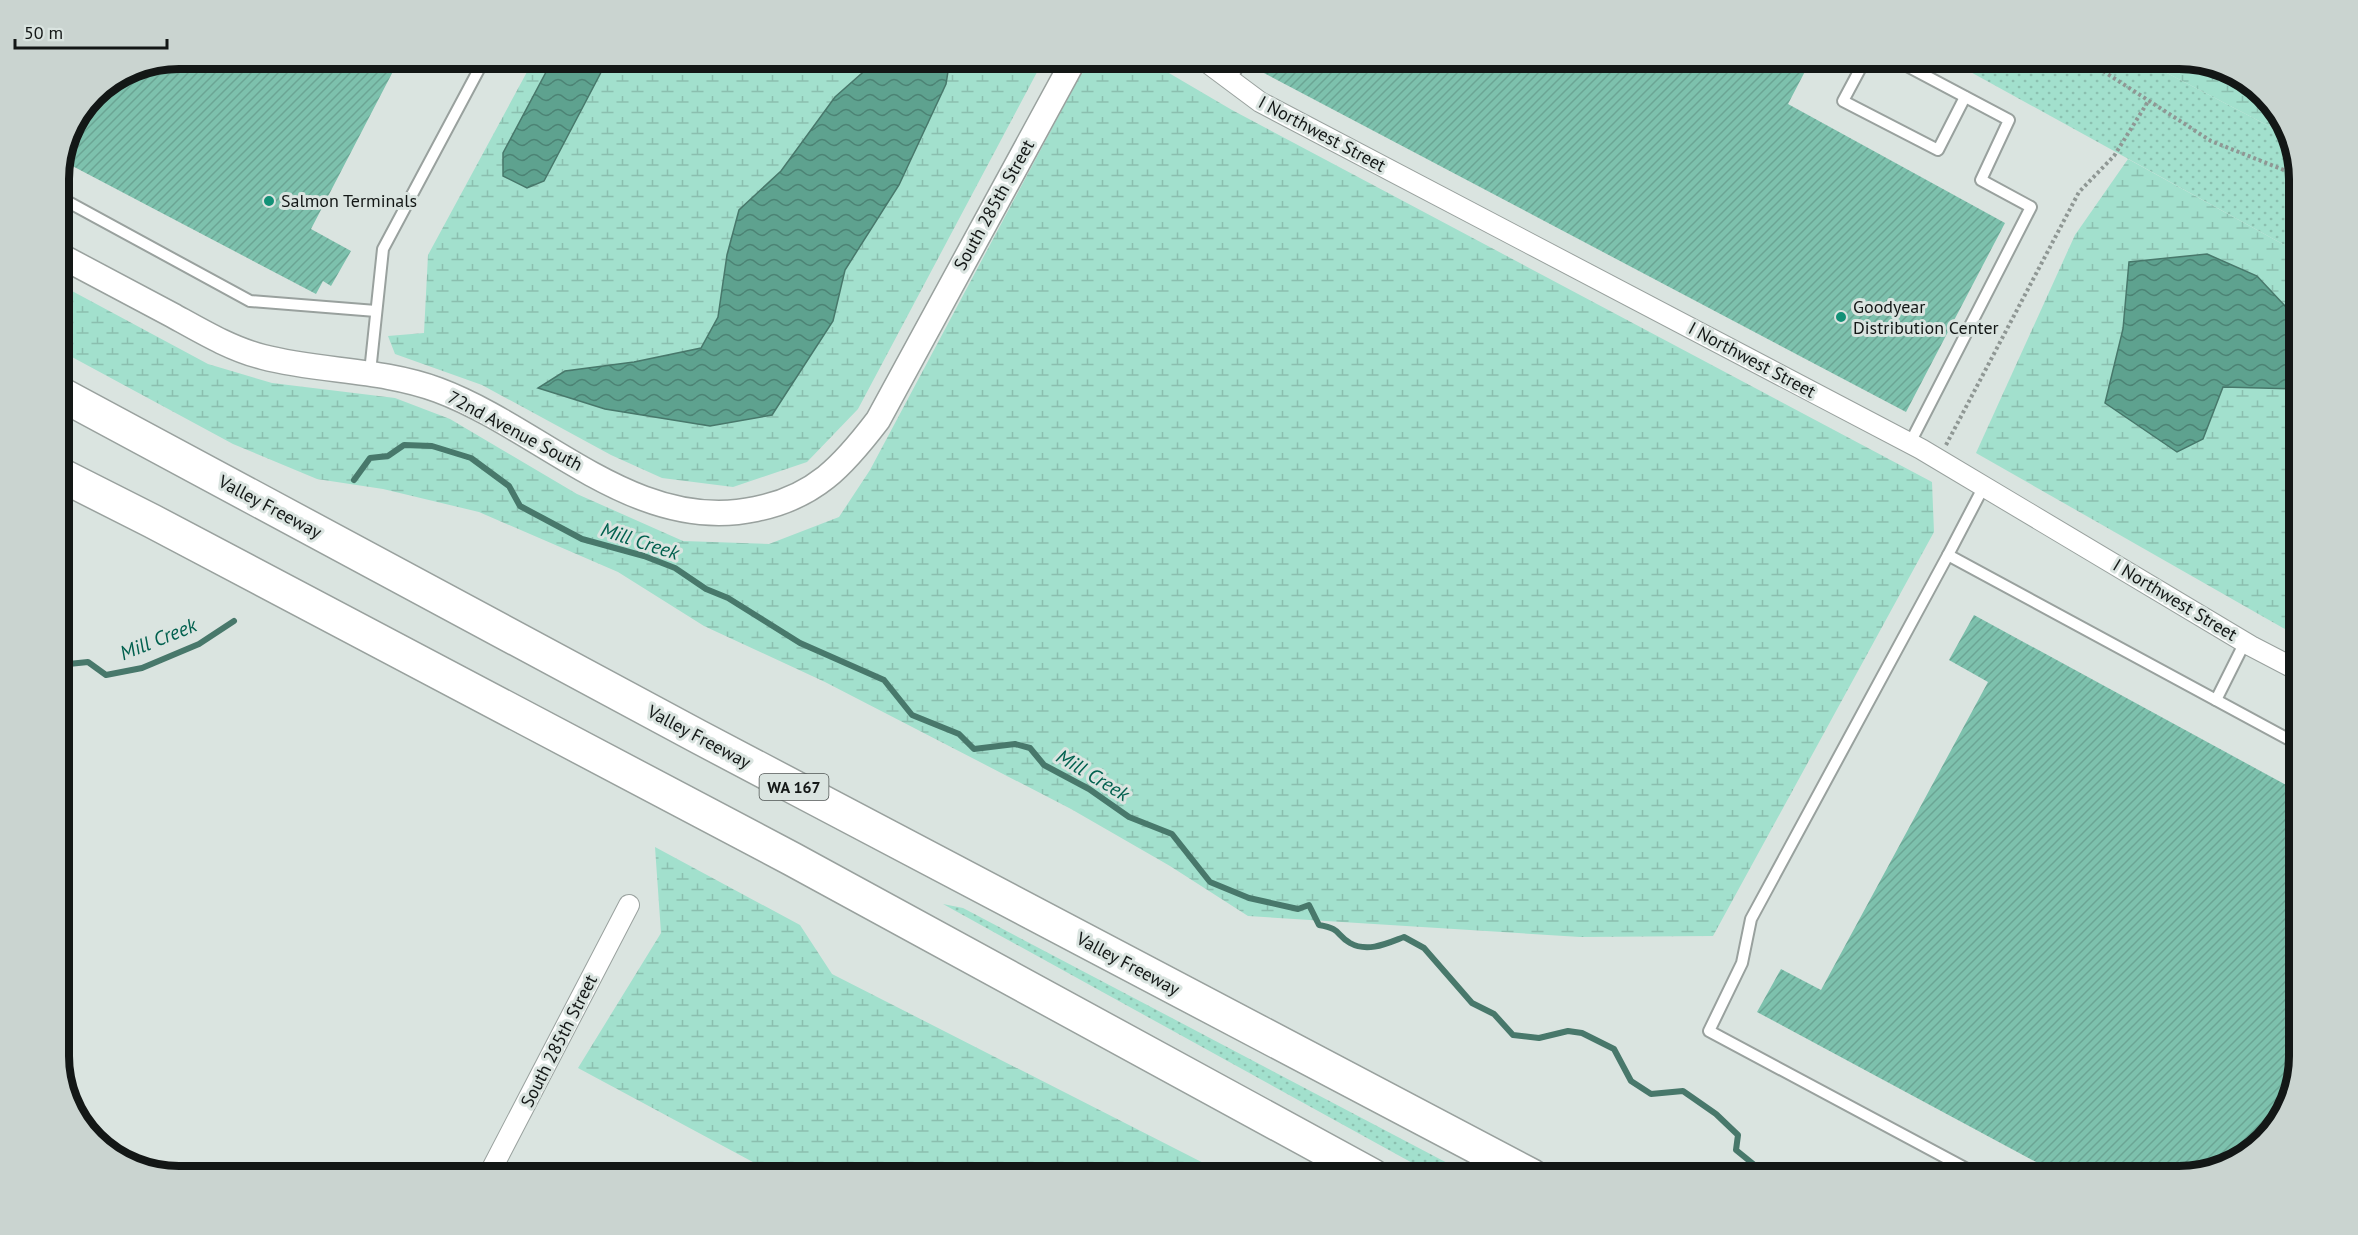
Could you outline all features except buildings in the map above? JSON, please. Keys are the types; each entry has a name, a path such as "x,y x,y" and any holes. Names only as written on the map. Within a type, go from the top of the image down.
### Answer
{"highway":[{"name":"Valley Freeway","path":"69,398 687,731 1513,1166"},
{"path":"69,479 792,859 1355,1166"}],"street":[{"name":"South 285th Street","path":"914,351 1069,69"},
{"name":"I Northwest Street","path":"1216,69 1260,102 1939,459 2245,642 2289,666"},
{"name":"72nd Avenue South","path":"69,260 245,352 286,361 401,378 440,391 481,411 624,491 668,506 700,513 732,514 800,496 828,478 855,451 878,420 914,351"},
{"name":"South 285th Street","path":"493,1166 629,905"}],"lane":[{"path":"370,372 383,249 479,69"},
{"path":"1231,80 1236,69"},
{"path":"1860,69 1843,101 1938,150 1965,97"},
{"path":"1910,443 2031,207 1981,180 2009,120 1913,69"},
{"path":"69,202 250,301 376,311"},
{"path":"1961,1166 1709,1031 1742,963 1751,920 1984,486"},
{"path":"1948,555 2289,740"},
{"path":"2216,700 2245,642"}],"path":[{"path":"2100,69 2211,141 2289,172"},
{"path":"1939,459 2079,192 2114,156 2149,100"}],"green space":[{"path":"529,69 548,69 503,153 544,181 603,69 867,69 835,97 781,171 739,210 727,255 718,317 701,348 538,388 605,409 833,321 845,270 899,185 946,84 948,69 1039,69 858,409 807,462 733,487 662,478 611,455 482,385 395,354 388,336 424,333 428,255"},
{"path":"1089,69 1162,69 1232,110 1932,482 1934,532 1713,936 1580,937 1248,916 1170,866 1071,809 825,682 704,626 618,572 479,512 383,489 317,479 233,444 69,355 69,289 208,364 272,383 395,398 450,419 577,494 683,541 769,544 839,517 870,470 1081,74"},
{"path":"1965,69 2159,69 2278,131 2287,157 2289,172 2289,247"},
{"path":"2159,69 2201,71 2228,80 2252,96 2262,106 2278,131"},
{"path":"2128,159 2289,248 2289,631 1976,453 2075,235"},
{"path":"655,847 800,925 832,974 1209,1166 760,1166 578,1068 661,933"},
{"path":"943,904 963,908 1453,1166 1418,1166"}],"water":[{"path":"548,69 603,69 544,181 527,188 503,176 503,153"},
{"path":"867,69 948,69 946,84 899,185 845,270 833,321 772,415 710,426 605,409 538,388 565,371 634,362 701,348 718,317 727,255 739,210 781,171 835,97"},
{"path":"2207,254 2257,276 2289,310 2289,389 2223,387 2203,439 2177,452 2105,403 2123,329 2129,262"}],"waterway":[{"name":"Mill Creek","path":"354,480 370,458 388,456 404,445 432,446 471,458 509,486 520,506 582,539 644,556 675,568 706,589 728,598 800,643 884,680 912,715 959,734 974,749 1015,744 1030,748 1044,765 1089,789 1129,817 1172,834 1210,882 1249,898 1298,909 1309,905 1319,925 1335,930 1345,940 1357,946 1378,946 1404,937 1424,948 1472,1003 1494,1014 1513,1035 1539,1038 1568,1031 1582,1033 1614,1049 1631,1081 1651,1094 1683,1091 1716,1114 1738,1135 1736,1150 1756,1166"},
{"name":"Mill Creek","path":"69,664 88,662 106,675 142,668 199,644 234,621"}],"place":[{"name":"Salmon Terminals","path":"269,201"},
{"name":"Goodyear Distribution Center","path":"1841,317"}]}
